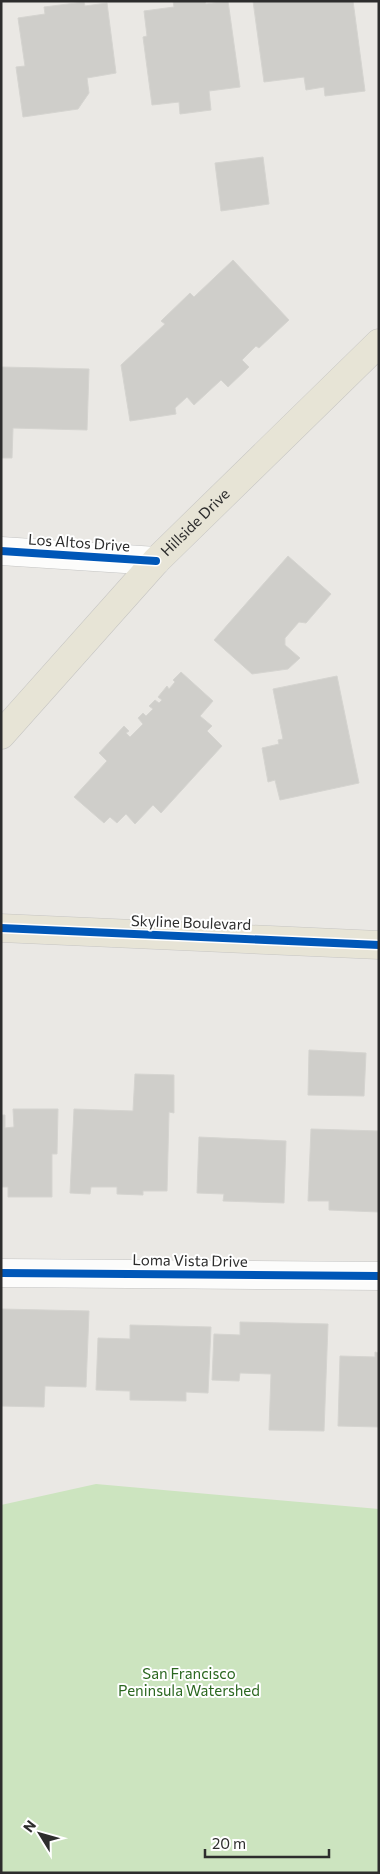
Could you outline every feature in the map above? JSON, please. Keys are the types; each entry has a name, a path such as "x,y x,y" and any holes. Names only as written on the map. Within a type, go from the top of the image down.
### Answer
{"main road":[{"name":"Hillside Drive","path":"1,735 156,561 378,347"},
{"name":"Skyline Boulevard","path":"1,928 379,944"}],"street":[{"name":"Los Altos Drive","path":"1,551 156,561"},
{"name":"Loma Vista Drive","path":"1,1273 379,1276"}],"green space":[{"name":"San Francisco Peninsula Watershed","path":"96,1484 379,1509 379,1873 1,1873 1,1505"}],"building":[{"path":"173,1 205,1 206,4 228,1 240,87 209,91 211,110 180,114 179,102 152,105 143,37 147,36 144,11 174,7"},
{"path":"253,1 353,1 365,91 325,96 324,87 306,90 304,77 264,82"},
{"path":"84,2 85,6 107,3 116,73 87,78 89,93 78,109 23,117 16,67 25,66 18,18 45,14 44,7"},
{"path":"263,157 269,204 221,211 215,163"},
{"path":"233,260 289,320 259,348 256,346 242,360 249,367 228,387 221,380 194,405 187,397 175,408 176,414 130,421 121,365 165,324 161,321 190,293 194,297"},
{"path":"1,367 89,369 87,430 13,428 12,458 1,458"},
{"path":"288,556 331,594 306,623 299,622 285,638 285,645 300,658 288,669 252,674 214,640"},
{"path":"181,672 213,701 200,716 212,726 207,731 222,746 161,813 153,805 135,824 126,814 117,823 110,817 104,823 74,797 107,761 99,753 124,726 129,731 126,733 130,737 143,724 138,718 143,713 146,716 153,709 149,706 155,700 159,703 162,700 158,697 167,686 169,689 175,682 173,680"},
{"path":"337,676 359,783 280,800 275,780 268,782 262,748 279,744 278,740 283,739 273,689"},
{"path":"309,1050 366,1053 364,1096 308,1095"},
{"path":"135,1074 174,1075 174,1113 169,1112 167,1191 143,1191 143,1195 117,1194 117,1187 91,1187 90,1194 70,1193 74,1109 133,1111"},
{"path":"13,1109 58,1109 57,1154 52,1154 52,1197 8,1197 8,1187 1,1187 1,1115 5,1115 5,1128 14,1127"},
{"path":"311,1129 379,1131 379,1212 329,1210 329,1201 308,1201"},
{"path":"199,1137 286,1141 284,1203 223,1201 224,1194 197,1193"},
{"path":"1,1309 89,1311 86,1387 45,1386 44,1407 1,1406"},
{"path":"240,1322 328,1324 324,1431 269,1430 271,1374 240,1373 239,1381 212,1380 214,1334 240,1335"},
{"path":"130,1325 211,1327 208,1393 186,1392 186,1401 130,1400 130,1391 96,1390 98,1338 130,1339"},
{"path":"375,1352 379,1353 379,1427 338,1426 340,1356 375,1357"}],"cycle path":[{"path":"1,551 156,561"},
{"path":"1,928 379,945"},
{"path":"1,1273 379,1276"}]}
